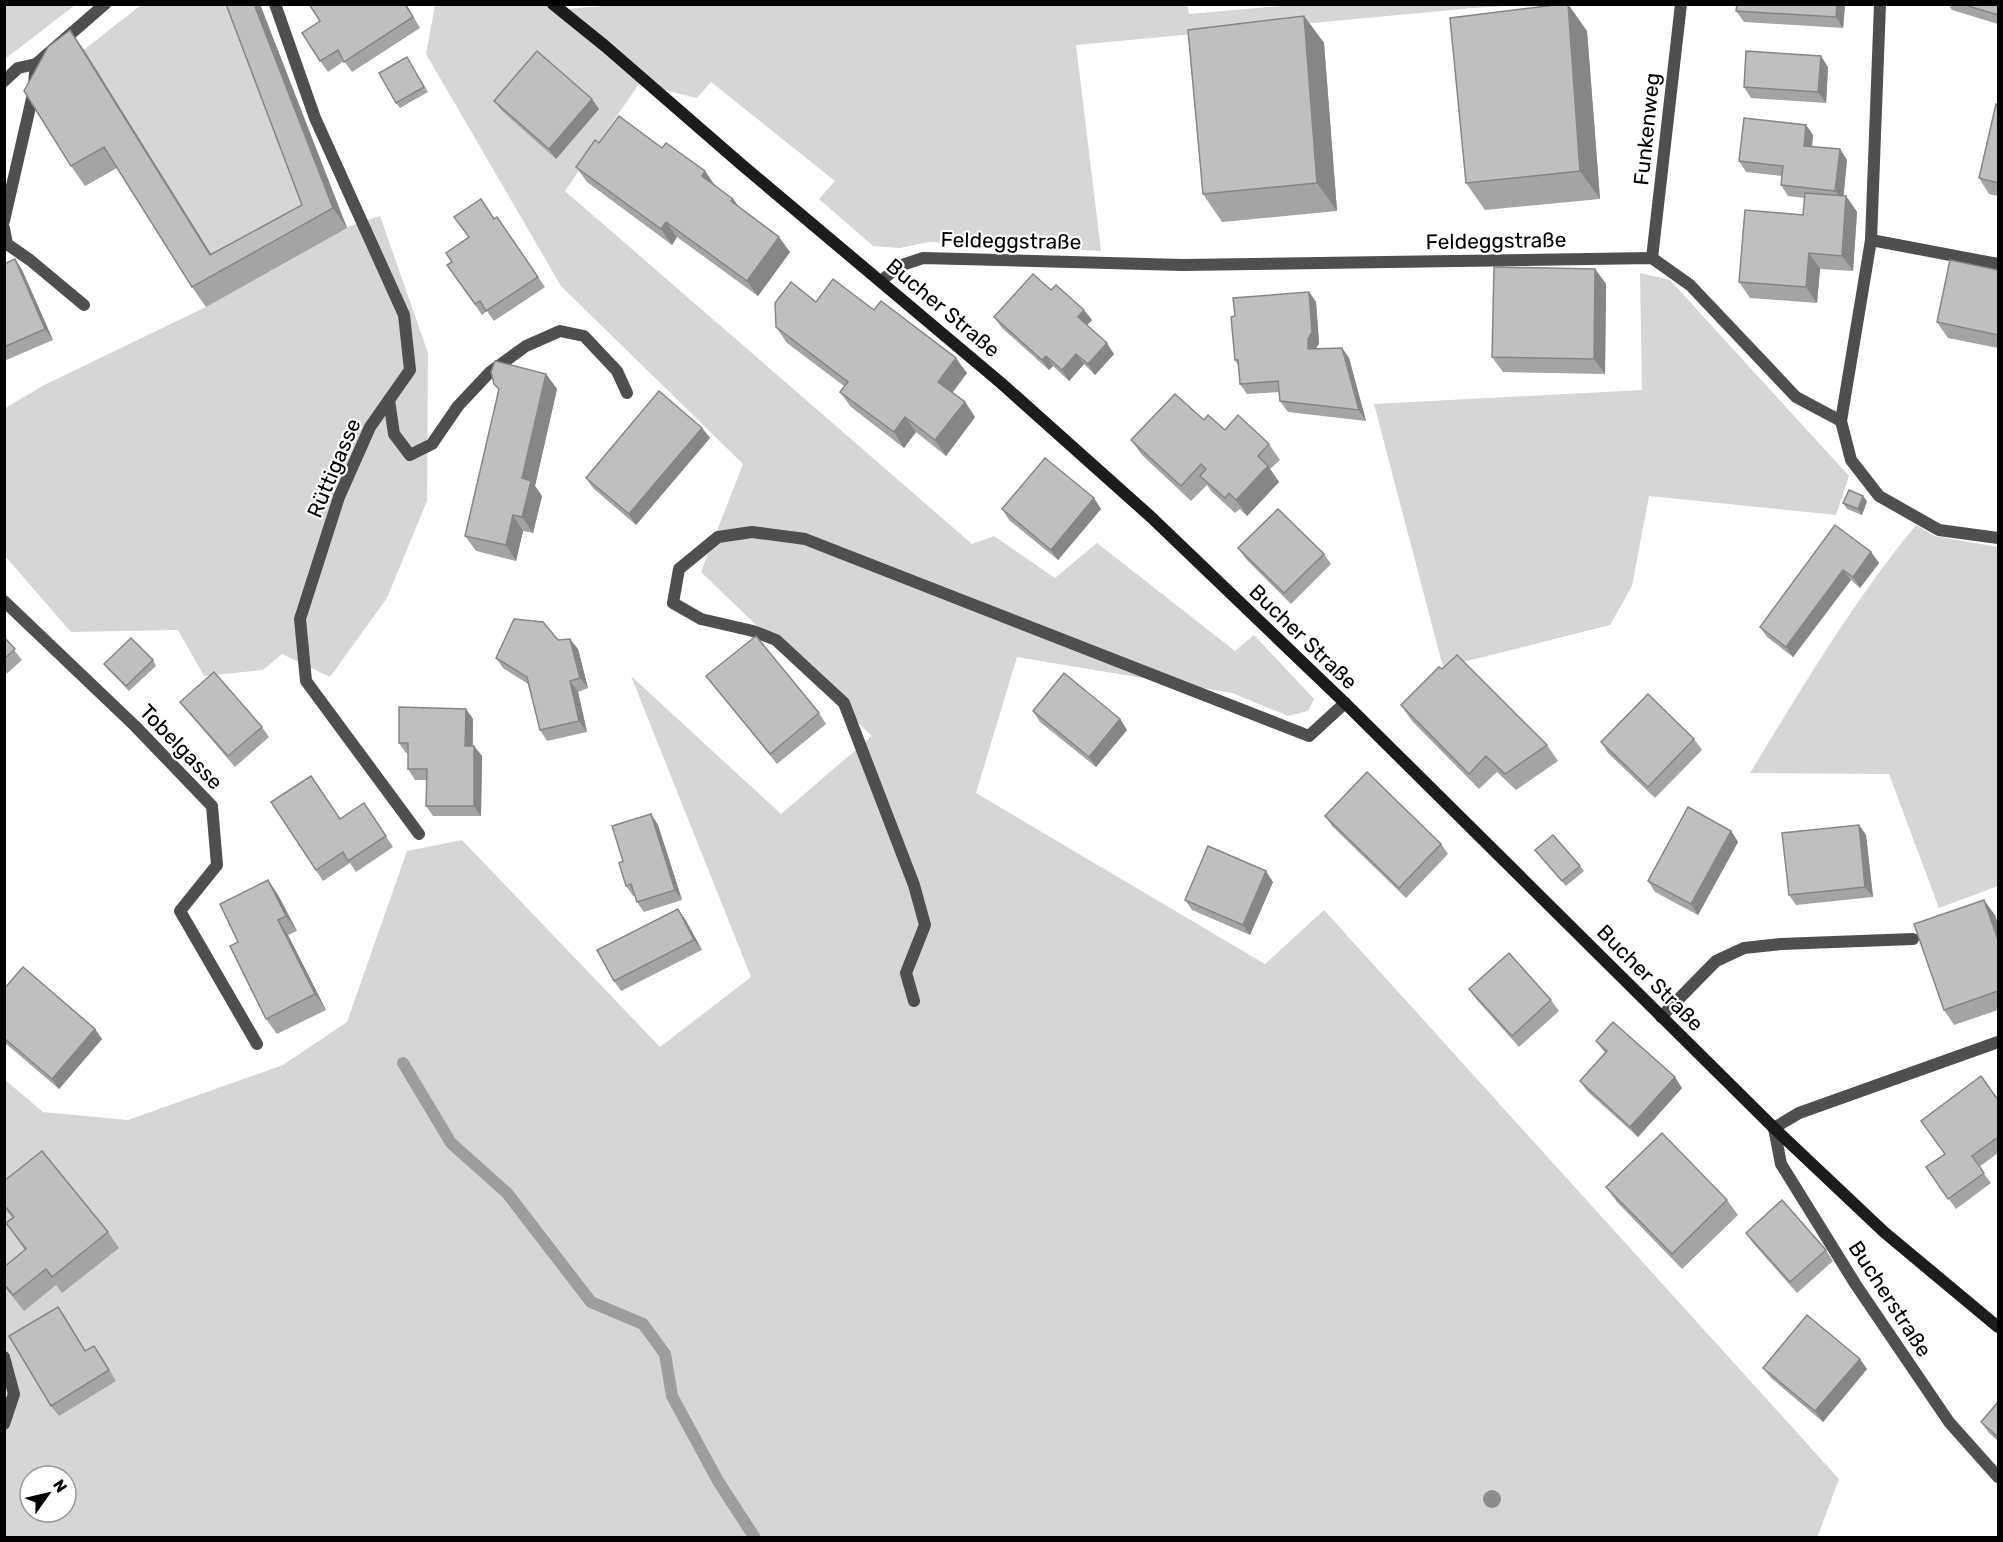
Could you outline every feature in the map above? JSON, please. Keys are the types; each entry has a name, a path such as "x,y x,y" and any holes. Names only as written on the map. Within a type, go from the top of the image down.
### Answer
{"street":[{"path":"4,81 18,68 36,64 105,4"},
{"name":"Rüttigasse","path":"275,4 315,118 404,315 410,370 370,427 339,497 300,619 306,681 419,834"},
{"name":"Bucher Straße","path":"553,4 1001,382 1142,509 1345,703 1774,1128 1884,1232 1998,1328"},
{"name":"Funkenweg","path":"1652,258 1681,4"},
{"path":"1880,4 1871,240 1841,421 1851,460 1879,496 1939,530 1998,538"},
{"path":"4,221 33,94 36,64"},
{"path":"4,228 7,244 84,305"},
{"path":"1871,240 1998,264"},
{"name":"Feldeggstraße","path":"881,281 900,266 923,258 1182,265 1652,258"},
{"path":"1652,258 1690,285 1796,398 1841,421"},
{"path":"389,400 394,434 410,455 432,444 458,406 490,372 526,346 560,331 584,336 617,371 627,393"},
{"path":"914,1001 906,972 925,925 914,885 844,703 776,640 753,631 701,619 673,603 679,568 718,537 752,532 805,539 1309,736 1345,703"},
{"name":"Tobelgasse","path":"4,601 135,726 212,806 217,865 180,910 257,1044"},
{"path":"1661,1017 1716,961 1744,948 1781,944 1913,939"},
{"path":"1774,1128 1798,1113 1998,1042"},
{"name":"Bucherstraße","path":"1774,1128 1781,1164 1856,1285 1948,1422 1998,1477"},
{"path":"4,1358 14,1394 4,1424"}],"shaded area":[{"path":"5,4 75,4 75,5 5,59"},
{"path":"546,4 553,10 626,4 1187,4 1189,14 1303,4 1526,5 1076,45 1101,251 928,242 900,248 873,246 819,199 835,181 711,82 697,98 639,84 565,191 972,544 994,536 1055,578 1097,543 1235,651 1254,635 1314,699 1308,711 1288,716 1232,693 1017,657 976,793 1265,964 1324,910 1839,1479 1817,1538 5,1537 4,1079 43,1112 128,1120 283,1065 347,1022 407,851 462,840 660,1047 751,977 631,676 781,814 872,736 701,572 743,464 561,286 426,54 435,5"},
{"path":"141,5 260,5 347,227 380,216 428,353 427,501 387,598 330,677 282,654 263,670 204,676 178,630 71,632 5,556 4,409 42,386 206,307 118,167 85,186 38,111 62,67"},
{"path":"1640,273 1670,280 1849,476 1836,515 1649,496 1632,586 1610,625 1443,667 1374,404 1642,390"},
{"path":"1916,525 1935,536 1998,547 1998,886 1939,908 1889,774 1750,773 1850,614"}],"building":[{"path":"226,4 254,4 333,208 192,287 104,147 71,166 24,91 48,47 70,30 210,255 302,205"},
{"path":"309,4 405,4 413,17 344,62 338,50 320,61 302,33 320,21"},
{"path":"1568,4 1580,171 1466,183 1450,18"},
{"path":"1737,4 1837,4 1836,17 1736,11"},
{"path":"1962,4 1998,4 1998,15"},
{"path":"1304,16 1317,183 1203,194 1188,30"},
{"path":"537,51 592,99 549,149 494,101"},
{"path":"1746,51 1821,56 1818,92 1744,87"},
{"path":"407,57 424,87 396,103 379,73"},
{"path":"1996,104 1998,104 1998,183 1979,178"},
{"path":"619,116 662,148 666,143 705,171 702,176 779,237 747,281 666,222 661,229 576,167 595,140 599,143"},
{"path":"1744,118 1806,125 1804,146 1840,149 1835,191 1781,185 1783,166 1739,161"},
{"path":"1805,193 1846,196 1842,256 1809,253 1806,287 1739,282 1745,210 1803,215"},
{"path":"481,199 494,219 497,217 538,277 486,311 480,301 475,304 447,265 452,262 446,253 469,237 454,217"},
{"path":"15,259 45,329 4,347 4,264"},
{"path":"1950,260 1998,270 1998,335 1937,322"},
{"path":"1494,267 1595,269 1594,359 1492,357"},
{"path":"1033,274 1051,290 1056,285 1084,310 1078,317 1107,343 1088,364 1076,354 1062,370 1046,356 1042,360 994,317"},
{"path":"833,279 874,310 881,301 956,358 938,382 965,402 935,440 905,417 894,432 840,392 848,382 776,327 775,303 791,282 816,302"},
{"path":"1309,292 1312,332 1308,339 1308,349 1342,348 1359,410 1280,401 1278,381 1240,384 1231,317 1235,316 1233,298"},
{"path":"495,361 546,374 522,478 531,481 522,517 513,515 506,545 465,536 499,389 494,384 491,372"},
{"path":"659,391 702,428 629,514 586,478"},
{"path":"1175,394 1204,420 1208,415 1225,430 1238,415 1269,444 1258,456 1268,466 1236,500 1229,493 1225,498 1200,476 1206,469 1201,464 1181,486 1131,440"},
{"path":"1045,458 1094,498 1051,550 1002,509"},
{"path":"1849,490 1863,496 1858,509 1843,503"},
{"path":"1278,509 1324,554 1284,593 1238,548"},
{"path":"1835,525 1871,552 1853,577 1843,570 1786,647 1760,627"},
{"path":"514,619 543,622 558,640 570,639 580,678 570,681 579,721 540,730 527,677 496,658"},
{"path":"756,636 819,713 770,754 706,676"},
{"path":"4,637 15,649 4,659"},
{"path":"131,638 153,660 126,686 104,664"},
{"path":"1457,655 1547,745 1505,774 1486,756 1469,774 1401,705 1439,667 1442,669"},
{"path":"214,672 262,727 228,756 180,702"},
{"path":"1064,673 1120,719 1089,757 1033,711"},
{"path":"1648,694 1694,739 1648,787 1601,742"},
{"path":"399,707 466,709 465,746 474,746 474,806 426,806 427,769 408,769 408,743 399,743"},
{"path":"1367,772 1441,844 1399,888 1325,816"},
{"path":"311,776 340,819 364,803 386,836 348,861 343,852 316,870 271,802"},
{"path":"1688,807 1731,831 1691,904 1648,881"},
{"path":"651,814 675,890 637,902 631,884 626,886 619,863 623,861 612,826"},
{"path":"1859,825 1865,887 1789,895 1782,833"},
{"path":"1553,835 1580,866 1562,881 1535,850"},
{"path":"1208,846 1266,871 1243,925 1185,900"},
{"path":"268,880 286,916 278,920 315,994 266,1019 230,946 238,942 220,904"},
{"path":"1984,900 1998,940 1998,991 1944,1010 1914,924"},
{"path":"678,909 694,940 614,981 597,950"},
{"path":"1509,953 1551,1000 1512,1036 1469,989"},
{"path":"23,967 95,1029 52,1079 4,1038 4,989"},
{"path":"1613,1022 1675,1077 1630,1127 1580,1081 1607,1051 1596,1041"},
{"path":"1981,1076 1998,1100 1998,1137 1972,1156 1984,1173 1948,1199 1926,1167 1945,1154 1921,1121"},
{"path":"1662,1133 1727,1200 1672,1254 1606,1187"},
{"path":"42,1151 108,1232 52,1277 46,1269 13,1295 4,1284 4,1267 26,1249 6,1223 14,1217 4,1205 4,1181"},
{"path":"1782,1200 1826,1250 1790,1282 1746,1233"},
{"path":"58,1307 85,1351 94,1346 109,1370 51,1406 9,1336"},
{"path":"1807,1315 1860,1359 1815,1411 1763,1368"},
{"path":"1998,1402 1998,1437 1981,1422"}],"waterway":[{"path":"403,1063 451,1143 507,1193 591,1302 643,1324 665,1354 672,1396 718,1481 755,1538"}]}
